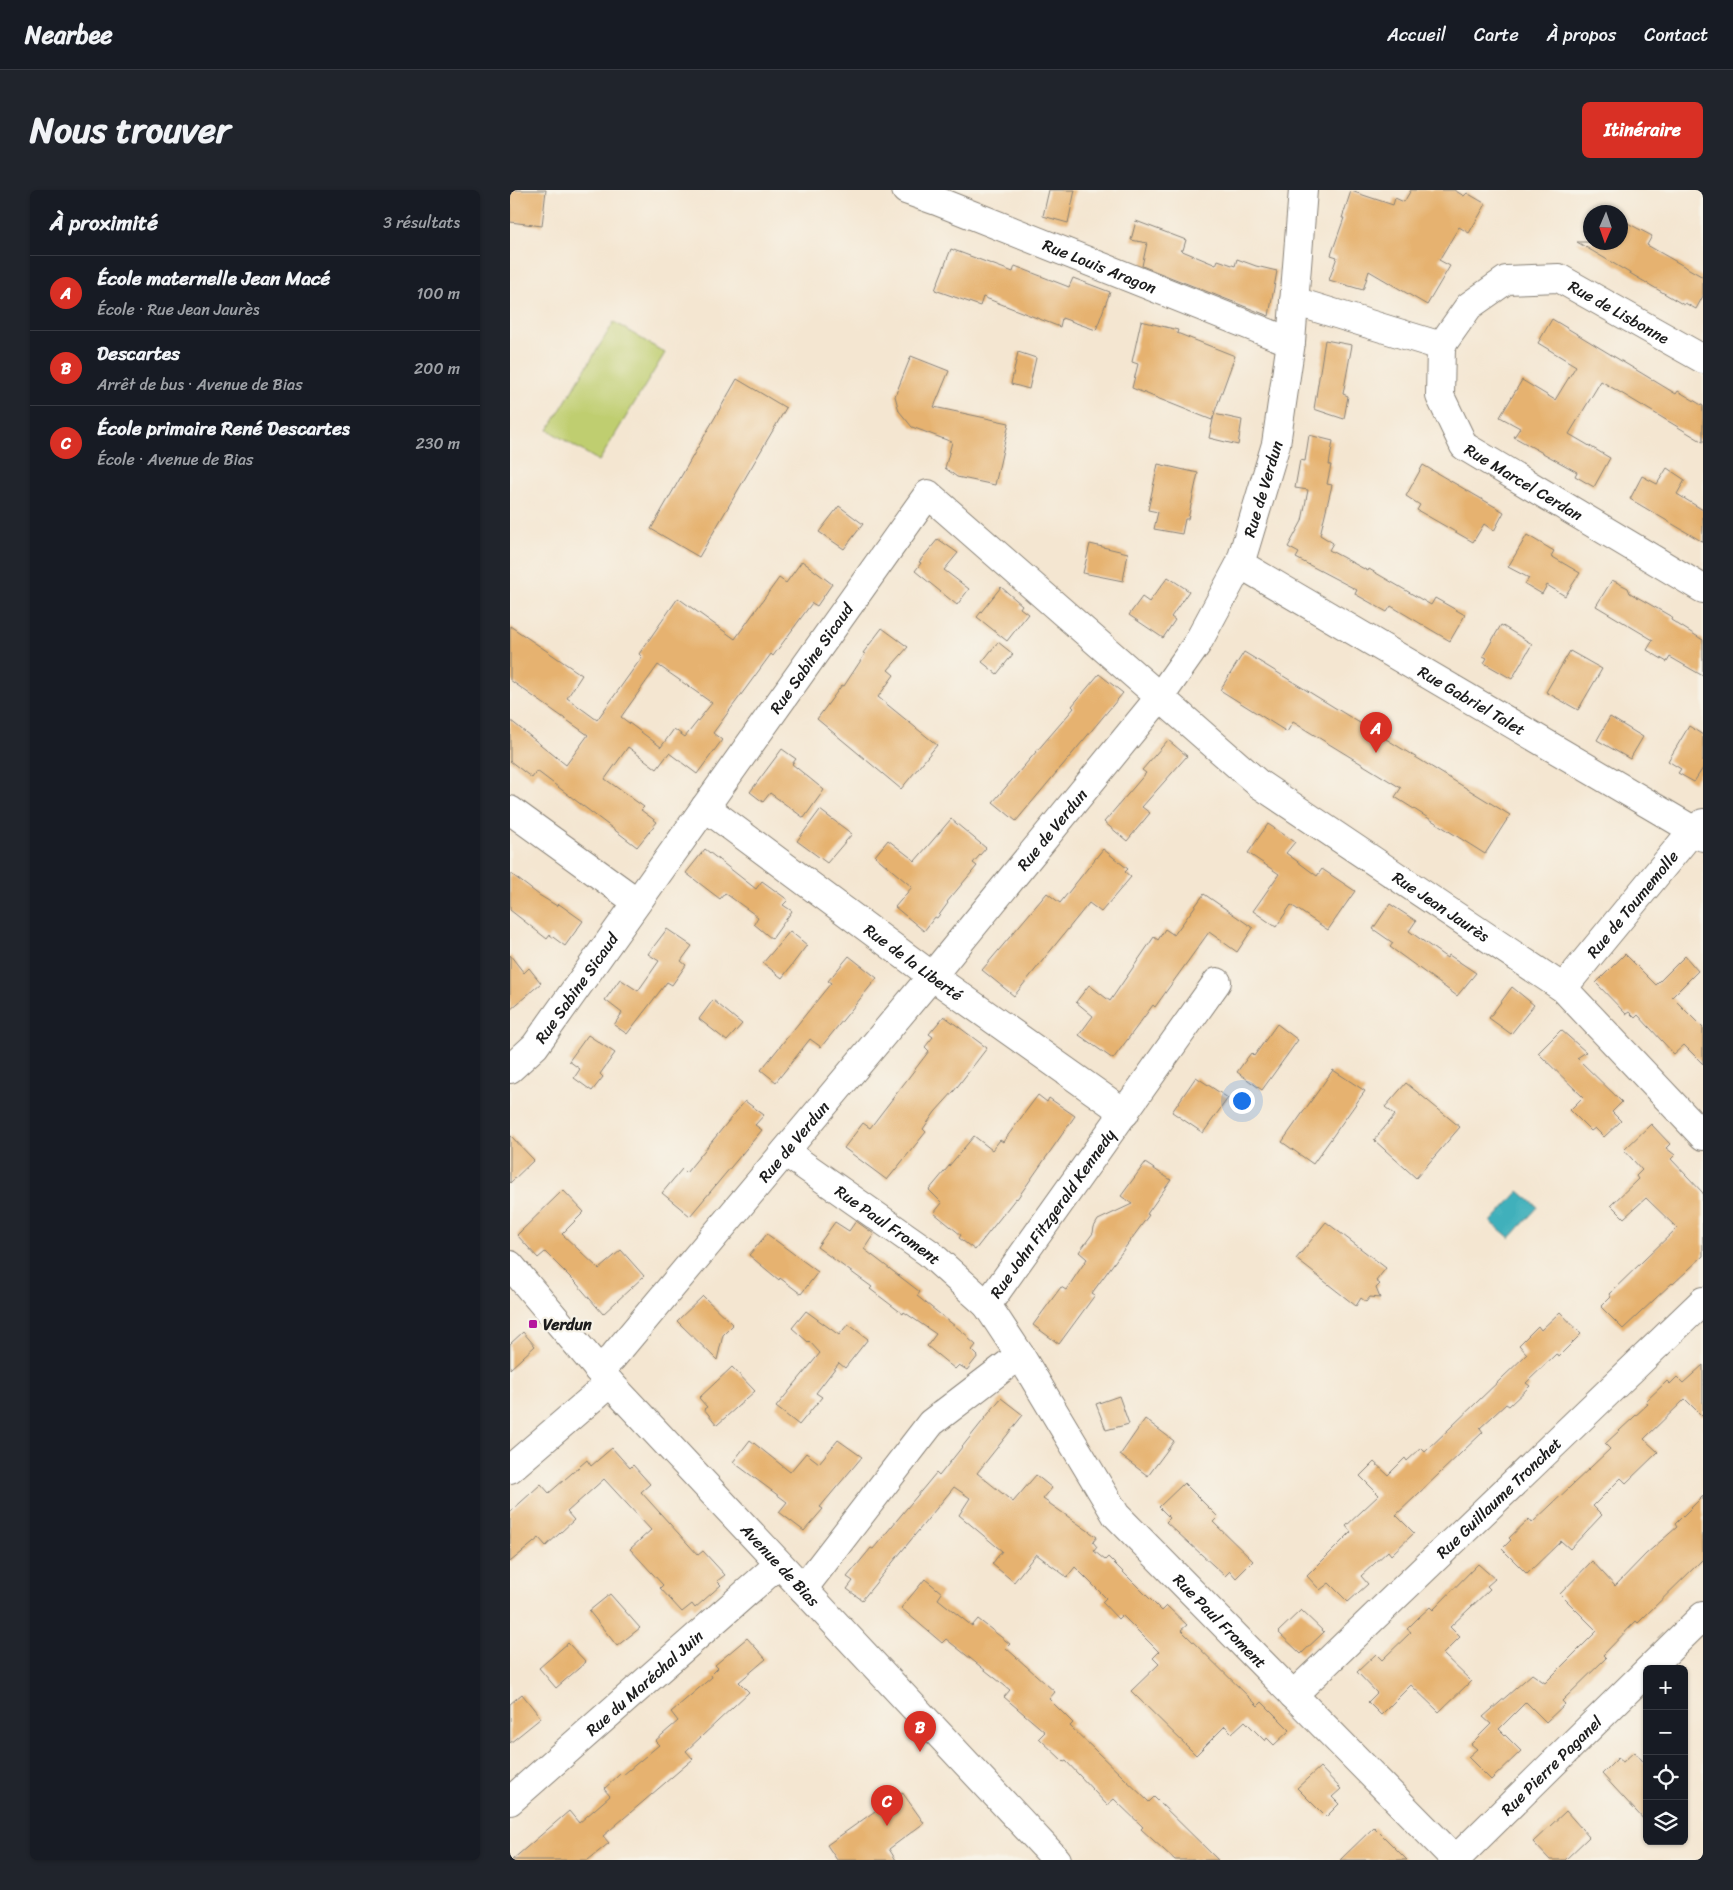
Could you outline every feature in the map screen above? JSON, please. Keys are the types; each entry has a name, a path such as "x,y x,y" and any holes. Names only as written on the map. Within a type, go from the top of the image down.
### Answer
{"street":[{"name":"Rue Louis Aragon","path":"906,190 1291,342"},
{"name":"Rue de Verdun","path":"510,1469 604,1377 612,1358 932,976 1159,698 1197,644 1240,564 1276,444 1291,342 1303,190"},
{"name":"Rue de Lisbonne","path":"1441,346 1469,306 1506,280 1559,278 1703,359"},
{"path":"1294,301 1441,346"},
{"name":"Rue Marcel Cerdan","path":"1441,346 1440,396 1464,446 1703,589"},
{"name":"Rue Sabine Sicaud","path":"510,1069 535,1046 928,494 1159,698"},
{"name":"Rue Gabriel Talet","path":"1240,564 1700,830"},
{"name":"Rue Jean Jaurès","path":"1159,698 1259,784 1563,988 1703,1136"},
{"name":"Rue de la Liberté","path":"705,807 932,976 1125,1113"},
{"path":"510,810 637,902"},
{"name":"Rue de Toumemolle","path":"1563,988 1700,830"},
{"name":"Rue John Fitzgerald Kennedy","path":"1020,1355 987,1306 1217,982"},
{"name":"Rue Paul Froment","path":"785,1152 928,1253 987,1306"},
{"name":"Avenue de Bias","path":"510,1264 604,1377 1057,1860"},
{"name":"Rue Guillaume Tronchet","path":"1293,1696 1703,1301"},
{"path":"803,1589 931,1424 1020,1355"},
{"name":"Rue Paul Froment","path":"1020,1355 1116,1515 1455,1860"},
{"name":"Rue du Maréchal Juin","path":"510,1801 779,1564"},
{"name":"Rue Pierre Paganel","path":"1653,1665 1703,1616"},
{"name":"Rue Pierre Paganel","path":"1455,1860 1643,1675"}],"green space":[{"path":"614,322 665,353 599,461 548,430"}],"water":[{"path":"1519,1191 1538,1207 1510,1238 1491,1222"}],"building":[{"path":"510,190 546,190 542,226 510,222"},
{"path":"1049,190 1075,190 1068,223 1043,216"},
{"path":"1411,190 1454,190 1464,196 1467,193 1486,204 1469,233 1459,227 1439,260 1450,266 1427,305 1369,271 1363,290 1329,280 1337,257 1331,255 1351,191 1393,205 1395,198 1404,202"},
{"path":"1136,221 1186,240 1183,250 1180,250 1216,265 1218,260 1235,266 1237,259 1277,271 1269,316 1142,266 1147,243 1131,240"},
{"path":"1628,223 1652,236 1647,245 1703,277 1703,296 1696,309 1685,303 1684,305 1591,250 1628,250"},
{"path":"951,249 1013,272 1015,266 1069,287 1073,278 1110,292 1096,330 1062,318 1060,327 983,297 980,306 935,290"},
{"path":"1552,319 1676,394 1678,391 1703,406 1703,442 1601,381 1569,434 1610,458 1594,487 1575,476 1577,472 1514,437 1520,428 1500,417 1522,380 1555,400 1576,366 1538,343"},
{"path":"1141,321 1178,330 1177,333 1235,356 1214,414 1242,420 1238,445 1209,438 1214,415 1212,420 1132,388 1138,364 1132,362"},
{"path":"1325,340 1352,345 1343,394 1348,396 1344,419 1314,409"},
{"path":"1018,352 1036,358 1029,389 1011,384"},
{"path":"911,356 949,371 934,407 1009,423 995,485 957,477 945,468 952,442 912,427 899,411 895,396"},
{"path":"737,379 786,408 699,557 651,529"},
{"path":"1309,435 1333,441 1327,484 1332,485 1320,535 1333,543 1329,550 1368,571 1369,569 1431,605 1435,598 1465,615 1450,641 1391,606 1387,612 1355,594 1357,590 1296,558 1299,553 1288,547 1302,521 1308,490 1295,488 1300,460 1305,461"},
{"path":"1158,464 1198,473 1188,519 1185,519 1182,534 1154,529 1158,512 1148,510"},
{"path":"1423,465 1504,512 1494,531 1484,524 1473,542 1417,510 1420,505 1406,496"},
{"path":"1667,468 1685,480 1677,494 1703,510 1703,542 1630,499 1642,476 1657,484"},
{"path":"839,506 863,524 844,549 819,532"},
{"path":"1527,535 1554,551 1551,556 1580,573 1565,596 1547,585 1542,594 1525,584 1529,578 1508,567"},
{"path":"938,539 958,553 944,570 969,589 957,605 915,571 921,563 919,562"},
{"path":"1090,544 1128,553 1123,581 1083,573"},
{"path":"802,561 832,584 817,606 812,603 773,656 771,654 713,733 722,740 697,774 669,753 657,769 628,747 605,779 644,807 641,810 657,822 637,847 537,771 532,778 510,761 510,720 566,765 588,735 510,680 510,626 582,675 567,698 597,720 642,657 639,654 678,598 735,639 779,578 786,583","holes":["658,665 712,703 685,737 674,729 661,747 621,717"]},
{"path":"1168,577 1189,591 1171,617 1175,620 1163,638 1129,615 1142,597 1149,602"},
{"path":"1612,580 1628,588 1630,593 1672,617 1671,620 1703,640 1703,676 1670,657 1667,662 1647,650 1653,640 1596,606"},
{"path":"1001,587 1022,605 1020,608 1028,614 1007,641 977,617"},
{"path":"1501,625 1532,644 1512,679 1484,663 1487,658 1483,656"},
{"path":"882,628 908,647 888,670 894,675 878,697 937,745 901,789 817,719 842,685 844,686 865,654 863,653"},
{"path":"998,642 1013,654 997,674 982,662"},
{"path":"1570,651 1602,669 1578,710 1546,692"},
{"path":"1244,652 1510,815 1485,854 1395,797 1401,788 1293,722 1287,732 1220,690"},
{"path":"1099,674 1123,693 1016,821 993,802 1074,708 1072,706"},
{"path":"1610,717 1643,737 1630,759 1597,740"},
{"path":"1689,726 1703,735 1703,768 1694,782 1678,773 1681,769 1668,761"},
{"path":"1168,740 1187,756 1142,807 1150,813 1127,841 1104,822 1146,773 1142,770"},
{"path":"782,749 796,759 792,764 824,790 804,818 770,793 763,802 750,792"},
{"path":"820,810 852,834 827,863 797,841"},
{"path":"951,819 986,848 973,863 977,866 947,902 937,918 935,917 924,931 895,907 912,887 875,856 888,840 915,861"},
{"path":"1268,824 1295,842 1286,853 1317,876 1322,869 1355,891 1328,930 1291,905 1276,927 1253,911 1279,874 1248,853"},
{"path":"705,849 756,889 762,881 788,900 783,905 792,911 772,939 754,924 758,917 725,893 720,899 686,873"},
{"path":"1103,849 1128,869 1125,872 1131,877 1101,912 1089,903 1014,996 982,970 1047,893 1060,903"},
{"path":"510,873 539,895 557,906 559,904 583,921 565,946 550,935 547,939 510,910"},
{"path":"1204,894 1253,928 1237,952 1209,932 1155,1007 1153,1005 1113,1059 1079,1035 1093,1016 1076,1002 1089,985 1110,1001 1154,937 1158,940 1165,929 1174,935"},
{"path":"1390,904 1416,921 1409,931 1447,958 1449,955 1476,973 1457,996 1390,947 1393,943 1373,929"},
{"path":"667,929 692,946 681,961 686,965 672,985 667,982 627,1034 614,1025 622,1013 605,1000 620,979 638,991 659,961 648,954"},
{"path":"790,931 807,945 782,978 763,963"},
{"path":"1625,954 1656,985 1685,956 1698,971 1672,997 1703,1028 1703,1064 1684,1045 1674,1054 1638,1015 1635,1018 1629,1012 1626,1014 1596,983"},
{"path":"510,955 524,973 529,968 541,983 510,1010"},
{"path":"849,956 877,978 821,1047 810,1039 776,1082 761,1070 831,983 828,981"},
{"path":"1512,987 1534,1005 1511,1034 1489,1018"},
{"path":"713,1000 742,1024 727,1041 699,1019"},
{"path":"944,1016 987,1048 954,1091 935,1112 923,1129 926,1132 887,1180 844,1148 863,1123 870,1128 929,1051 925,1047 933,1037 929,1034"},
{"path":"1277,1024 1298,1040 1262,1090 1237,1072 1251,1053 1254,1056"},
{"path":"1561,1030 1586,1052 1577,1058 1622,1102 1612,1112 1621,1121 1604,1137 1595,1128 1591,1131 1570,1110 1583,1097 1538,1053"},
{"path":"588,1035 615,1053 600,1074 603,1077 592,1091 574,1078 580,1069 569,1061"},
{"path":"1333,1070 1365,1091 1313,1164 1282,1142"},
{"path":"1196,1077 1228,1098 1203,1133 1172,1112"},
{"path":"1406,1083 1460,1127 1416,1178 1374,1140 1395,1115 1385,1107"},
{"path":"1038,1095 1047,1102 1049,1098 1075,1116 1017,1199 975,1250 959,1238 961,1235 934,1213 942,1203 929,1190 974,1136 992,1150 1000,1140 1003,1142"},
{"path":"745,1101 764,1115 755,1125 762,1130 690,1216 662,1193 682,1169 686,1173"},
{"path":"1651,1124 1670,1144 1666,1148 1675,1155 1671,1159 1703,1193 1703,1256 1623,1329 1601,1307 1611,1297 1609,1294 1677,1228 1646,1198 1624,1218 1611,1205 1638,1179 1636,1176 1642,1170 1624,1150"},
{"path":"510,1135 534,1160 510,1183"},
{"path":"1145,1163 1171,1180 1147,1214 1149,1215 1092,1293 1095,1295 1059,1344 1033,1325 1061,1287 1066,1290 1087,1259 1079,1252 1093,1233 1098,1220 1132,1204 1121,1196"},
{"path":"563,1190 584,1212 562,1234 599,1269 621,1250 644,1276 603,1314 577,1284 545,1252 538,1258 517,1235"},
{"path":"856,1221 874,1234 864,1249 920,1292 917,1296 969,1337 976,1345 972,1350 978,1356 967,1370 959,1365 955,1369 927,1346 936,1334 904,1312 903,1314 870,1289 872,1287 817,1247 835,1222 849,1231"},
{"path":"1326,1222 1386,1268 1376,1281 1380,1284 1376,1288 1380,1298 1370,1297 1366,1302 1361,1298 1356,1306 1296,1259"},
{"path":"767,1234 818,1272 801,1294 780,1278 779,1280 749,1255"},
{"path":"703,1296 733,1325 723,1335 717,1360 677,1321"},
{"path":"806,1311 839,1335 848,1324 868,1339 845,1368 839,1363 816,1393 822,1397 799,1425 776,1407 820,1353 809,1341 792,1328"},
{"path":"1560,1312 1581,1334 1559,1356 1556,1354 1526,1383 1530,1386 1509,1406 1506,1404 1480,1428 1483,1432 1396,1515 1414,1533 1391,1555 1388,1551 1361,1576 1368,1584 1348,1602 1329,1583 1320,1590 1307,1576 1351,1532 1346,1526 1379,1495 1360,1476 1374,1462 1388,1475 1405,1458 1407,1461 1421,1448 1425,1452 1527,1354 1519,1345 1538,1326 1541,1330"},
{"path":"523,1332 535,1346 510,1369 510,1344"},
{"path":"1703,1365 1703,1417 1685,1399 1644,1439 1658,1452 1626,1483 1621,1478 1593,1506 1602,1515 1570,1549 1561,1541 1527,1574 1502,1549 1511,1540 1509,1538 1529,1519 1532,1523 1610,1449 1605,1444 1648,1404 1645,1402 1667,1381 1670,1384 1677,1377 1683,1383"},
{"path":"732,1367 755,1391 717,1425 704,1409 707,1407 699,1398"},
{"path":"1119,1396 1129,1424 1106,1430 1096,1404"},
{"path":"1001,1398 1023,1415 977,1473 1013,1502 1036,1475 1052,1488 1043,1499 1097,1537 1093,1542 1097,1547 1094,1551 1105,1560 1108,1557 1162,1611 1167,1606 1187,1625 1181,1630 1258,1706 1262,1702 1290,1730 1274,1745 1267,1738 1265,1741 1245,1721 1232,1733 1225,1726 1196,1755 1131,1691 1159,1664 1153,1658 1159,1652 1122,1615 1118,1619 1102,1602 1106,1598 1075,1567 1067,1577 1036,1554 1014,1582 992,1564 1002,1551 959,1515 970,1498 954,1487 862,1600 847,1589 853,1581 847,1577 871,1548 873,1549 936,1473 939,1476"},
{"path":"1145,1419 1174,1441 1148,1476 1120,1455"},
{"path":"750,1440 790,1472 806,1453 819,1463 838,1440 862,1457 820,1507 823,1509 804,1531 779,1512 787,1502 733,1462"},
{"path":"612,1448 630,1468 633,1465 650,1484 641,1492 698,1555 703,1551 725,1575 717,1581 721,1585 695,1608 692,1604 682,1612 660,1588 663,1585 630,1549 651,1530 604,1479 567,1512 574,1520 546,1546 539,1538 510,1562 510,1512 541,1484 549,1493 587,1460 591,1466"},
{"path":"1184,1483 1218,1517 1213,1522 1253,1561 1236,1578 1230,1571 1225,1576 1166,1522 1170,1518 1159,1507"},
{"path":"1703,1496 1703,1559 1638,1623 1636,1621 1603,1655 1606,1658 1562,1701 1565,1704 1546,1722 1526,1702 1499,1729 1521,1751 1491,1780 1468,1757 1477,1749 1471,1744 1491,1724 1483,1717 1532,1674 1545,1683 1597,1631 1560,1594 1592,1561 1615,1586 1646,1554 1677,1527 1675,1524"},
{"path":"1478,1564 1495,1579 1487,1586 1490,1589 1450,1627 1460,1637 1443,1654 1471,1681 1439,1712 1411,1685 1381,1715 1368,1702 1377,1693 1357,1672 1376,1654 1382,1660 1411,1632 1407,1629 1419,1617 1430,1607 1433,1610"},
{"path":"925,1579 942,1593 938,1599 972,1626 978,1619 1010,1644 1006,1648 1055,1692 1049,1699 1073,1723 1070,1726 1149,1802 1154,1797 1218,1860 1175,1860 1141,1829 1143,1827 1114,1799 1107,1805 1066,1761 1064,1762 1039,1738 1045,1732 1004,1697 1010,1690 946,1639 942,1643 901,1608"},
{"path":"610,1594 640,1628 617,1646 589,1611"},
{"path":"1301,1610 1324,1632 1301,1654 1278,1632"},
{"path":"747,1638 766,1659 739,1682 749,1692 686,1751 693,1759 603,1836 609,1843 588,1860 512,1860 569,1811 579,1823 610,1796 604,1789 621,1773 623,1775 659,1745 655,1741 678,1721 671,1712 712,1677 711,1675 718,1668 715,1665"},
{"path":"568,1643 586,1662 556,1688 539,1668"},
{"path":"522,1694 541,1718 510,1743 510,1704"},
{"path":"1634,1752 1643,1762 1643,1819 1602,1774 1618,1758 1623,1762"},
{"path":"1320,1767 1341,1789 1332,1797 1339,1804 1326,1817 1297,1788"},
{"path":"902,1792 924,1823 889,1849 896,1860 837,1860 827,1845"},
{"path":"1566,1811 1589,1837 1565,1860 1550,1860 1533,1842"},
{"path":"1374,1827 1407,1860 1340,1860"}],"place":[{"name":"École maternelle Jean Macé","path":"1376,753"},
{"name":"Verdun","path":"533,1324"},
{"name":"Descartes","path":"920,1752"},
{"name":"École primaire René Descartes","path":"887,1826"}]}
